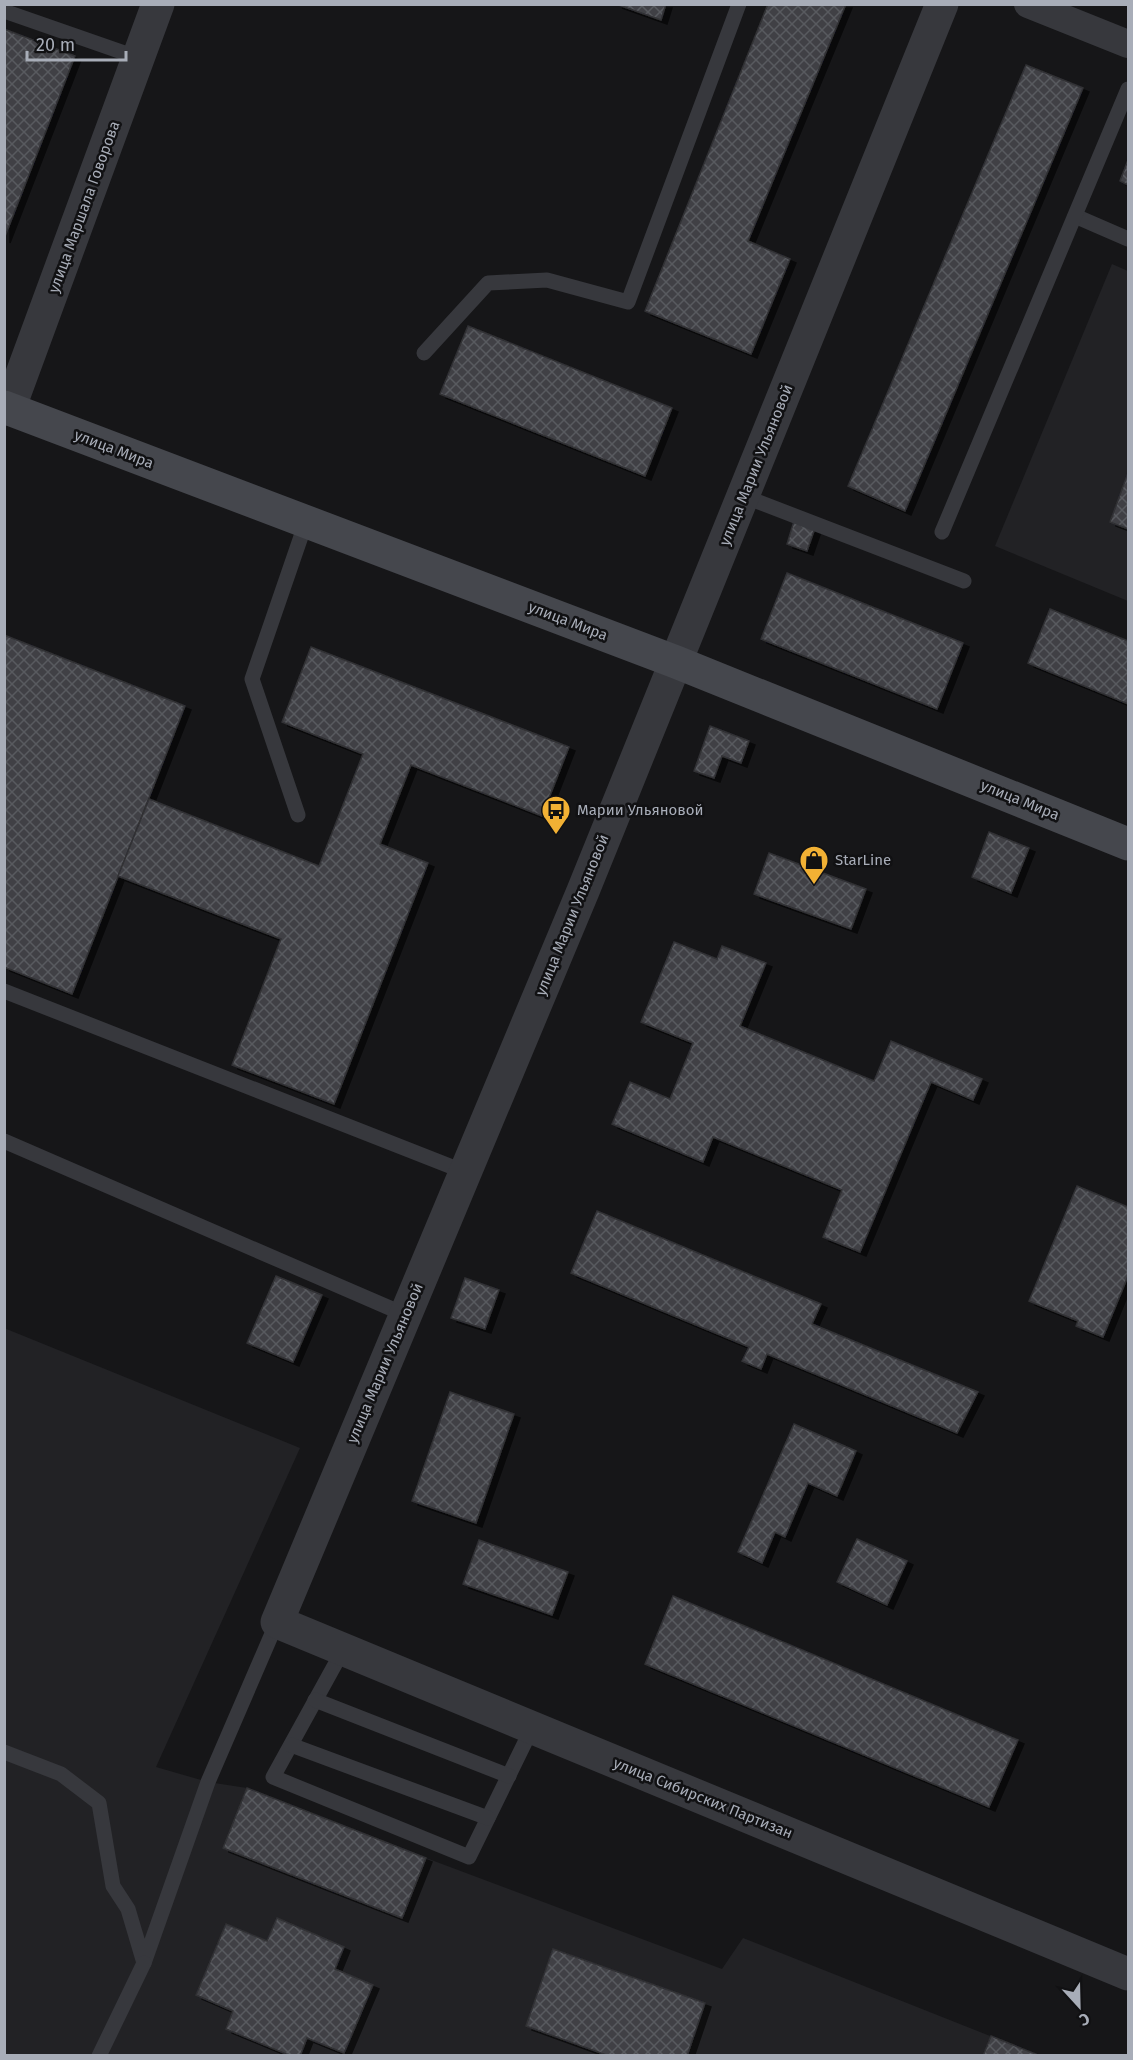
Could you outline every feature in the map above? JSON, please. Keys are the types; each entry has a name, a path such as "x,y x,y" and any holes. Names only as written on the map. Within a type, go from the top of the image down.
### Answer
{"main road":[{"name":"улица Мира","path":"7,408 676,662 1128,844"}],"street":[{"name":"улица Маршала Говорова","path":"7,408 158,4"},
{"name":"улица Марии Ульяновой","path":"277,1622 676,662 942,4"},
{"path":"1028,4 1128,44"},
{"name":"улица Сибирских Партизан","path":"277,1622 1128,1974"}],"lane":[{"path":"424,353 488,283 547,280 628,302 739,4"},
{"path":"4,11 139,58"},
{"path":"942,532 1128,89"},
{"path":"1075,216 1128,239"},
{"path":"743,496 964,581"},
{"path":"298,815 252,679 306,522"},
{"path":"4,992 465,1172"},
{"path":"4,1141 406,1315"},
{"path":"99,2055 144,1963 208,1782 277,1622"},
{"path":"343,1650 273,1777 470,1857 532,1728"},
{"path":"315,1700 509,1776"},
{"path":"291,1745 488,1818"},
{"path":"4,1752 61,1774 99,1803 113,1886 128,1909 144,1963"}],"shaded area":[{"path":"1112,264 1128,271 1128,601 995,546"},
{"path":"4,1328 300,1448 156,1767 208,1782 247,1788 722,1969 743,1938 1038,2055 5,2055"}],"building":[{"path":"616,4 666,4 661,20"},
{"path":"768,4 846,4 748,241 790,259 751,354 645,311"},
{"path":"4,29 75,56 4,239"},
{"path":"1026,65 1083,88 905,511 848,486"},
{"path":"1128,160 1128,185 1120,181"},
{"path":"468,326 672,408 645,476 440,394"},
{"path":"1128,473 1128,529 1110,522"},
{"path":"794,521 815,528 807,551 787,544"},
{"path":"787,573 963,643 937,709 761,639"},
{"path":"1050,609 1128,641 1128,704 1028,663"},
{"path":"4,635 185,706 72,994 4,967"},
{"path":"311,647 569,747 542,816 411,765 380,844 428,863 334,1104 232,1065 281,939 118,876 149,799 319,866 363,754 282,722"},
{"path":"710,726 749,741 741,763 722,756 714,778 694,771"},
{"path":"989,832 1029,848 1011,893 972,877"},
{"path":"769,853 866,889 851,929 754,894"},
{"path":"674,942 717,959 722,946 766,963 740,1026 874,1081 891,1041 982,1079 973,1100 931,1082 860,1252 823,1237 842,1190 713,1137 703,1162 612,1124 630,1082 670,1099 693,1043 641,1022"},
{"path":"1077,1186 1128,1207 1128,1276 1103,1337 1076,1326 1078,1321 1029,1301"},
{"path":"597,1211 821,1304 812,1324 978,1392 957,1433 767,1354 761,1369 742,1361 749,1347 571,1273"},
{"path":"276,1276 322,1295 293,1362 247,1343"},
{"path":"465,1278 499,1290 485,1329 451,1318"},
{"path":"450,1392 514,1414 476,1523 412,1501"},
{"path":"794,1424 856,1451 837,1496 808,1483 785,1537 775,1532 762,1563 738,1552"},
{"path":"857,1539 907,1561 887,1605 837,1582"},
{"path":"479,1540 568,1572 552,1615 463,1584"},
{"path":"673,1596 1018,1740 989,1807 645,1664"},
{"path":"247,1788 426,1858 402,1918 223,1848"},
{"path":"277,1918 344,1947 335,1969 373,1985 344,2053 307,2038 300,2056 291,2056 226,2029 233,2011 196,1995 226,1924 267,1941"},
{"path":"553,1949 705,2003 687,2056 609,2056 526,2026"},
{"path":"991,2036 1038,2055 1038,2056 983,2056"}],"place":[{"name":"Марии Ульяновой","path":"556,836"},
{"name":"StarLine","path":"814,886"}]}
